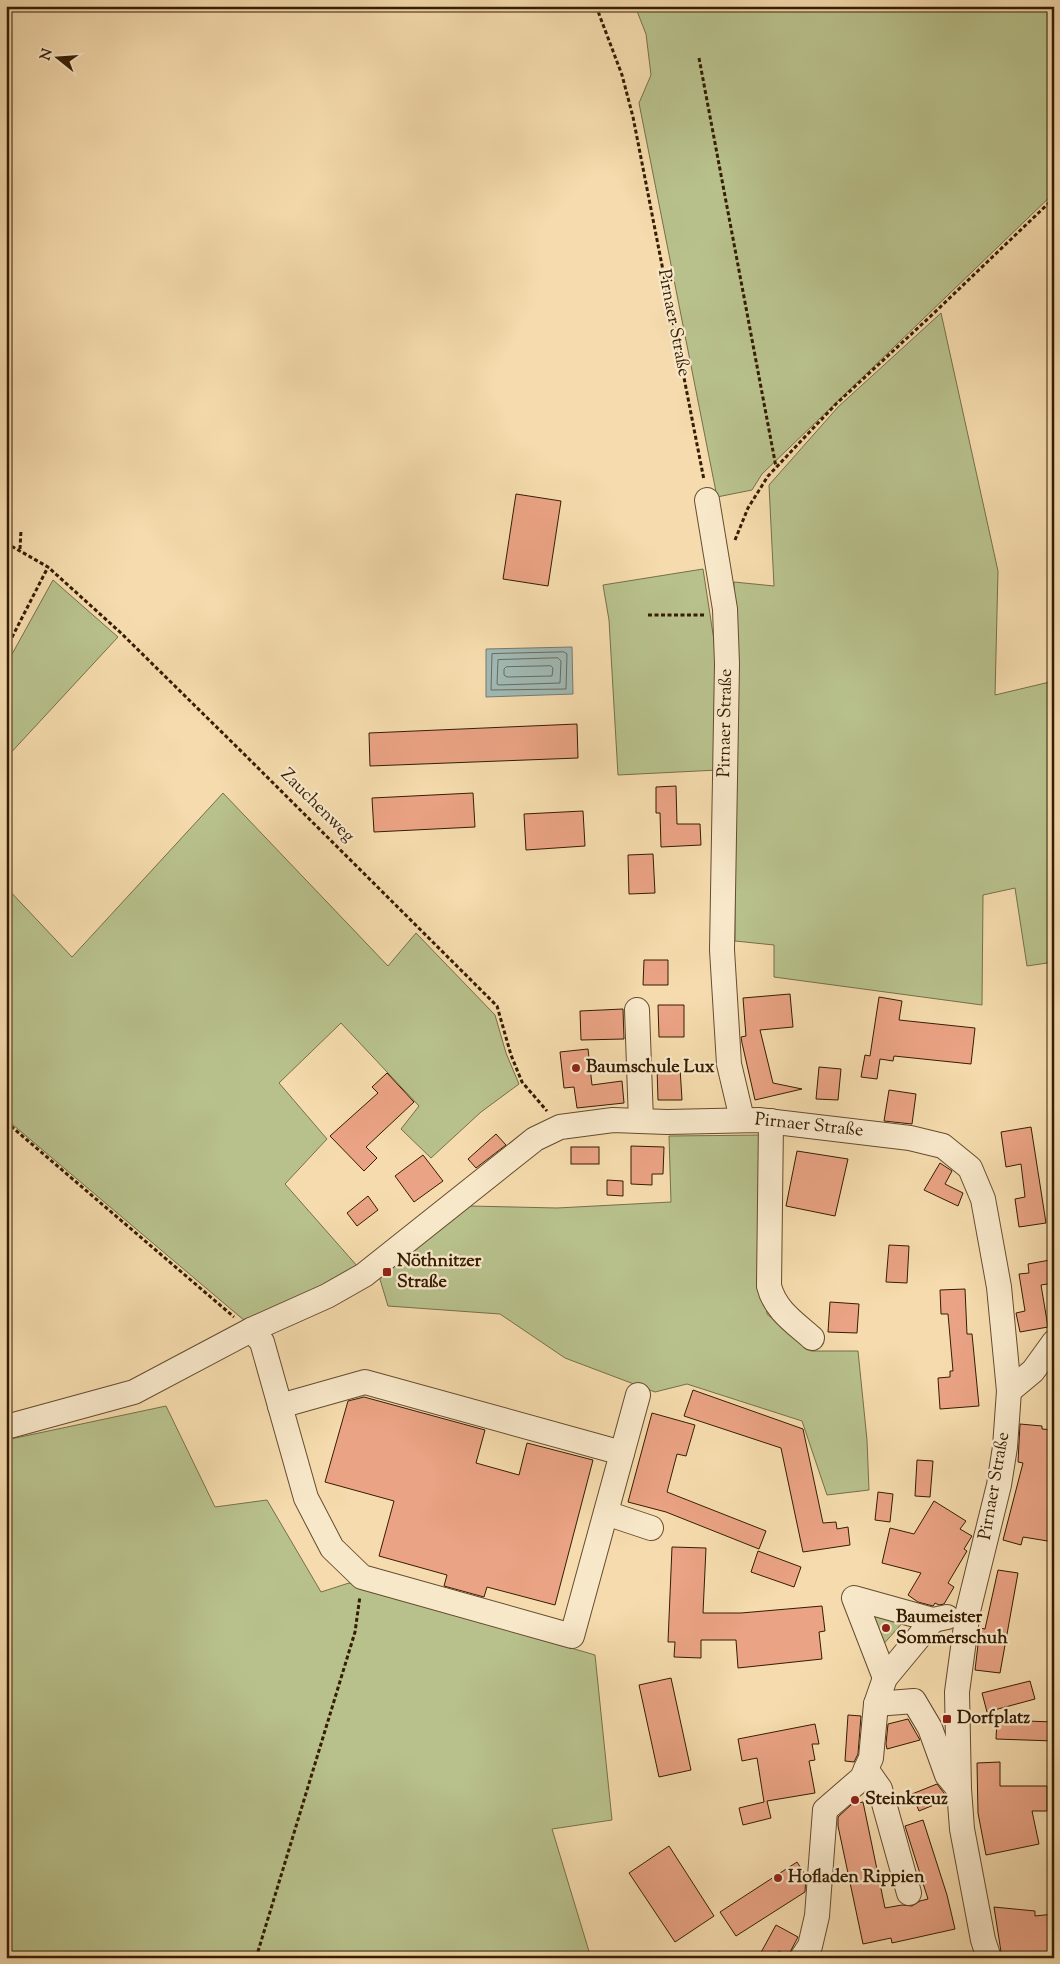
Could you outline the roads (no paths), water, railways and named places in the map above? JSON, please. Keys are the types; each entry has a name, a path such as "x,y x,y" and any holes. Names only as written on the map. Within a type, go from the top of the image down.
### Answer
{"street":[{"name":"Pirnaer Straße","path":"707,500 726,615 727,664 722,950 729,1064 742,1119 918,1140 942,1146 970,1168 983,1198 999,1287 1009,1391 1005,1447 999,1485 968,1611 957,1692 959,1789 962,1829 983,1940 989,1958"},
{"path":"636,1121 637,1010"},
{"path":"628,1071 636,1121"},
{"path":"6,1427 134,1392 251,1330 327,1296 364,1274 535,1139 560,1127 613,1120 742,1119"},
{"path":"771,1121 769,1286 772,1299 780,1309 812,1338"},
{"path":"251,1330 262,1342 306,1498 332,1548 362,1577 572,1636 638,1395"},
{"path":"1009,1391 1032,1371 1054,1342"},
{"path":"280,1406 365,1382 622,1452"},
{"path":"606,1514 651,1528"},
{"path":"885,1678 854,1598 933,1620 968,1611"},
{"path":"802,1958 810,1946 817,1916 825,1810 862,1778 871,1758 876,1704 885,1678 933,1620"},
{"path":"876,1704 914,1701 930,1728 947,1775 959,1789"},
{"path":"866,1769 880,1789 909,1893"}],"water":[{"path":"572,647 573,694 486,697 486,649"}],"place":[{"name":"Baumschule Lux","path":"576,1068"},
{"name":"Nöthnitzer Straße","path":"387,1272"},
{"name":"Baumeister Sommerschuh","path":"886,1628"},
{"name":"Dorfplatz","path":"947,1719"},
{"name":"Steinkreuz","path":"855,1800"},
{"name":"Hofladen Rippien","path":"778,1878"}]}
